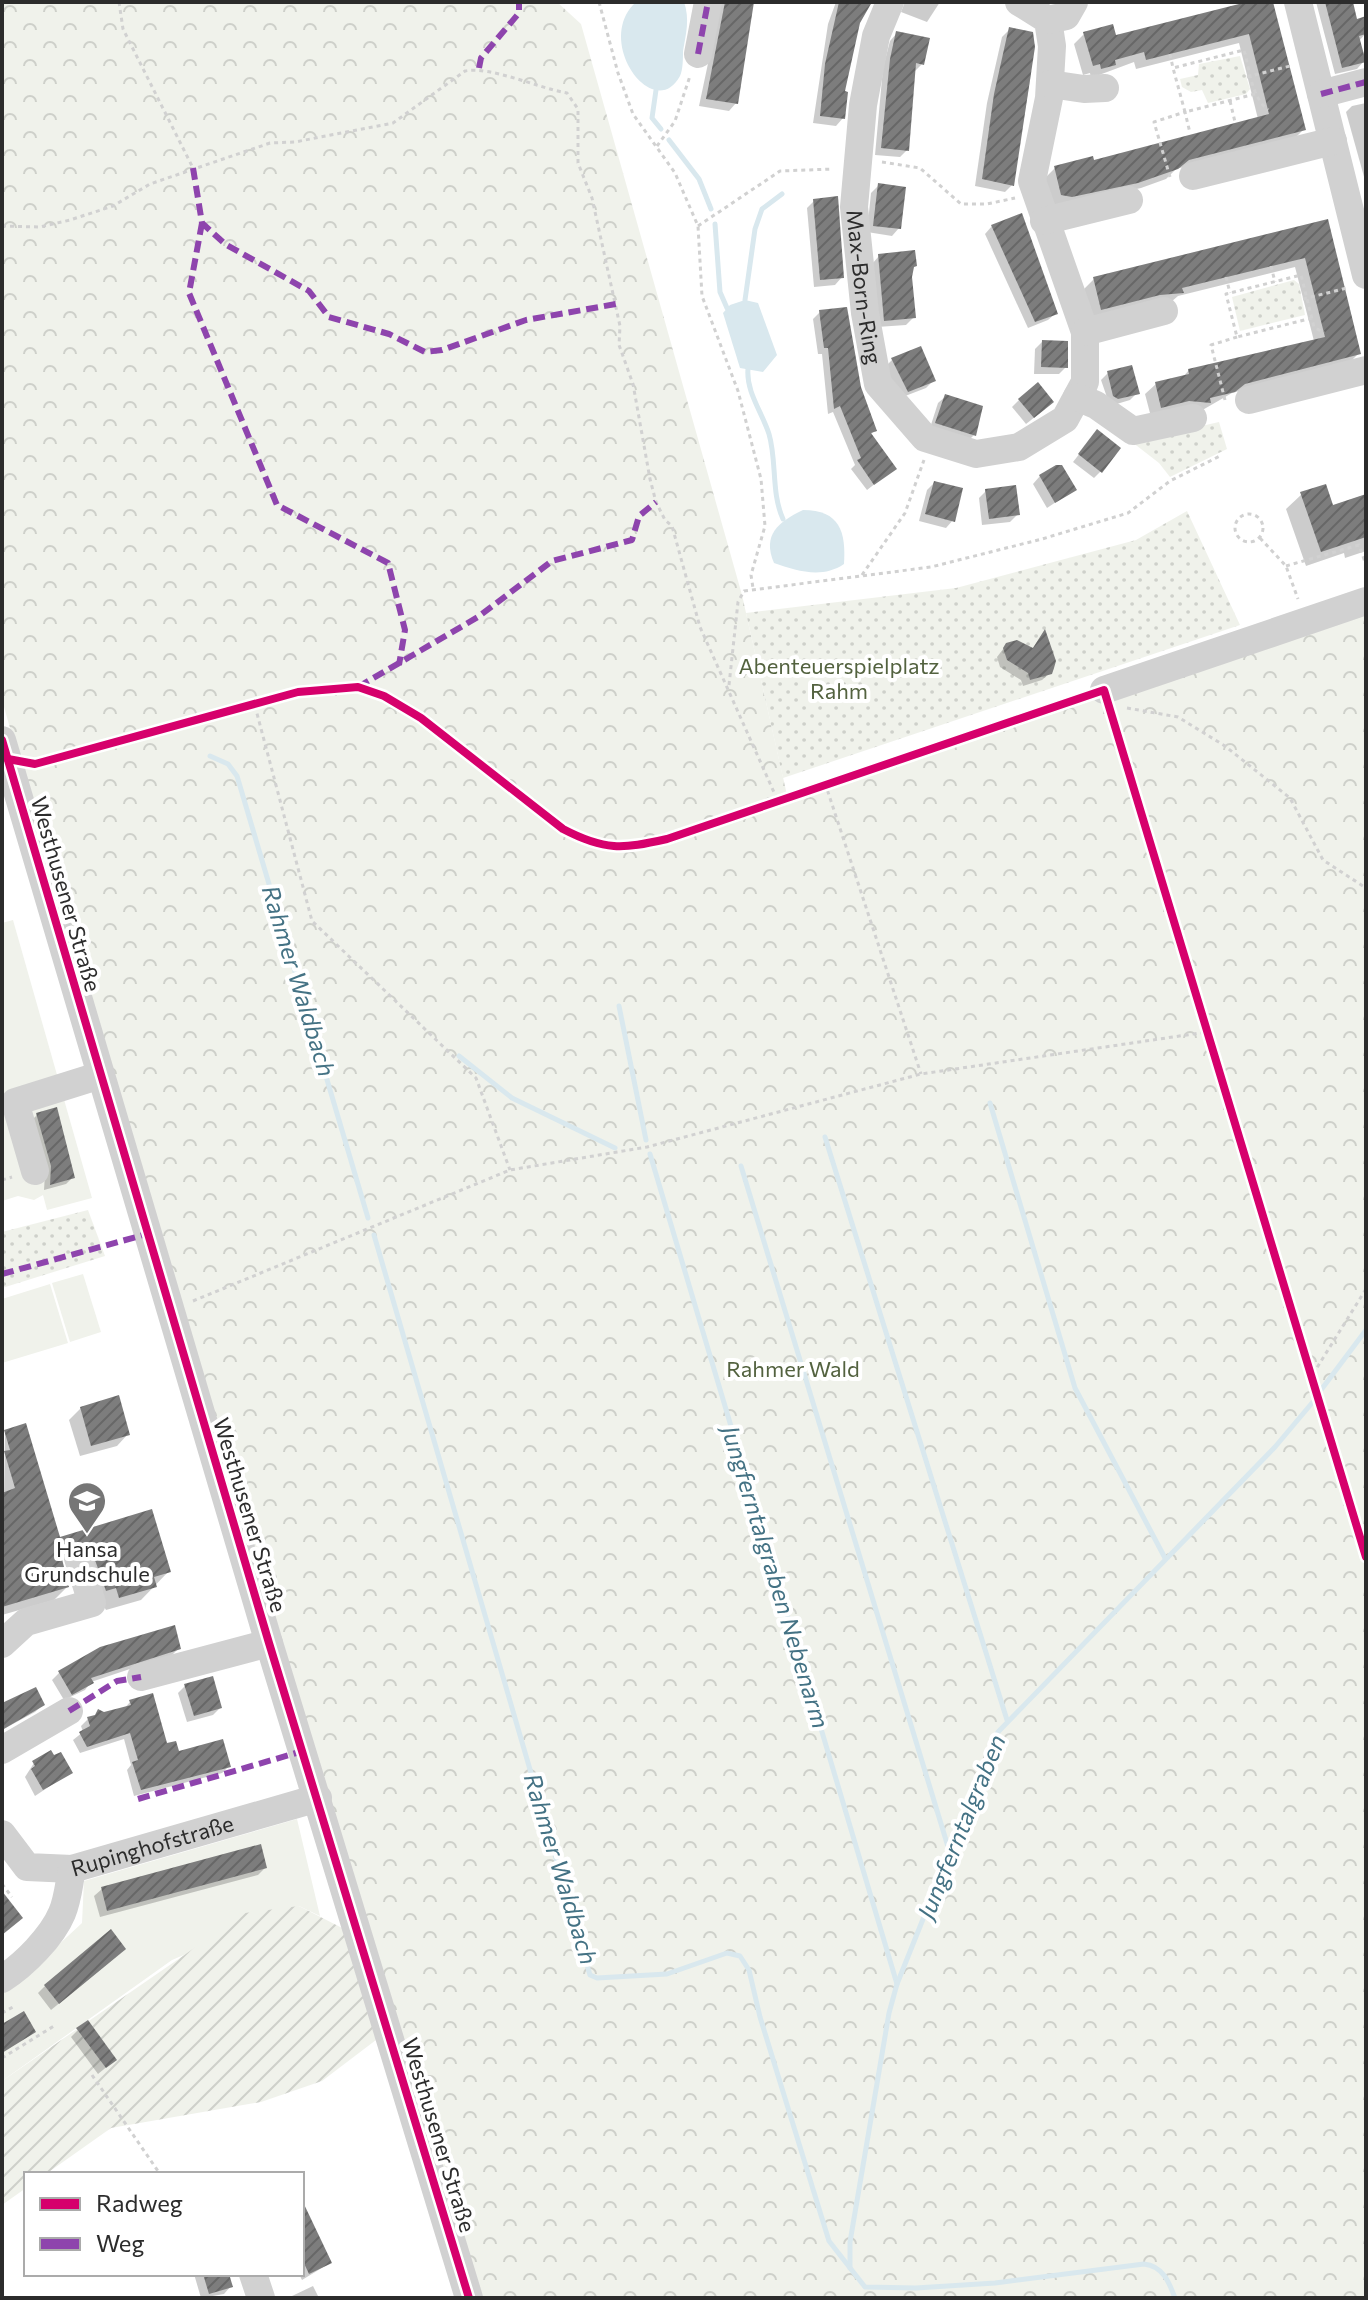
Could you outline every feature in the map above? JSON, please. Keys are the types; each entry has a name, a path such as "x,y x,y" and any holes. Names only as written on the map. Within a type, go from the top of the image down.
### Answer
{"street":[{"path":"698,54 708,2"},
{"name":"Max-Born-Ring","path":"890,2 876,36 863,105 854,207 865,313 878,384 930,440"},
{"path":"1019,2 1048,20 1066,16 1074,2"},
{"path":"1298,2 1333,141 1359,281"},
{"path":"930,440 976,454 1019,447 1065,419 1085,382 1085,332 1035,194 1032,169 1050,84 1052,46 1048,20"},
{"path":"1321,94 1366,82"},
{"path":"1050,84 1084,89 1105,88"},
{"path":"1180,174 1333,141"},
{"path":"1044,221 1129,200"},
{"path":"1085,332 1164,311"},
{"path":"1237,402 1366,370"},
{"path":"1077,397 1133,431 1193,418"},
{"path":"1104,690 1366,601"},
{"name":"Westhusener Straße","path":"4,753 269,1643 469,2298"},
{"path":"35,1171 15,1102 101,1075"},
{"path":"2,1644 26,1622 92,1603 78,1558"},
{"name":"Westhusener Straße","path":"141,1677 269,1643"},
{"path":"2,1750 69,1711"},
{"name":"Rupinghofstraße","path":"2,1979 52,1930 63,1911 72,1869 318,1798"},
{"path":"2,1834 63,1911"},
{"path":"27,1867 72,1869"},
{"path":"254,2276 261,2298"}],"path":[{"path":"119,2 123,29 193,168"},
{"path":"599,2 614,61 633,114 675,173 698,226 702,296 738,391 761,479 765,526 751,575 753,588"},
{"path":"1173,68 1244,50 1257,101 1268,110"},
{"path":"657,146 685,99 698,54"},
{"path":"1170,54 1190,133"},
{"path":"1249,76 1313,60"},
{"path":"2,226 40,227 70,220 113,206 150,184 193,168 244,155 270,143 295,142 393,123 465,71 479,68 524,84 567,93 578,109 578,163 592,198 618,315 619,345 633,384 650,479 665,520 672,526 700,627 729,685 777,799"},
{"path":"1180,174 1154,122 1255,94"},
{"path":"1230,101 1235,122"},
{"path":"698,226 780,171 795,168 858,165 920,168 961,204 987,204 1035,194"},
{"path":"1271,266 1275,282"},
{"path":"1237,337 1226,294 1301,275 1314,327 1324,333"},
{"path":"1226,277 1230,293"},
{"path":"1305,299 1359,281"},
{"path":"1237,402 1211,345 1312,318"},
{"path":"862,575 905,513 930,440"},
{"path":"729,685 738,602 744,591 931,567 1128,513 1170,481 1222,455"},
{"path":"1250,514 1259,517 1264,529 1260,538 1247,543 1238,538 1235,529 1238,520 1250,514"},
{"path":"1260,538 1286,566 1305,622"},
{"path":"1286,566 1359,545 1366,565"},
{"path":"4,753 35,764 298,692 358,687 384,696 421,718 563,829 589,843 620,849 667,839 1104,690"},
{"path":"1104,690 1123,708 1178,717 1225,746 1290,798 1323,860 1366,888"},
{"path":"1104,690 1366,1557"},
{"path":"255,706 312,921 476,1078 510,1170"},
{"path":"825,783 921,1074"},
{"path":"171,1310 510,1170 647,1147 921,1074 1207,1032"},
{"path":"1312,1376 1366,1289"},
{"path":"2,1884 12,1897"},
{"path":"2,2013 13,2007"},
{"path":"2,2058 54,2026"},
{"path":"92,2075 159,2172"}],"green space":[{"name":"Rahmer Wald","path":"2,2 557,2 581,24 742,595 787,795 1104,690 1366,612 1366,2298 476,2298 177,1308 2,700"},
{"path":"1240,56 1250,89 1246,94 1208,103 1202,90 1191,92 1182,87 1180,79 1198,75 1199,64"},
{"path":"1294,280 1299,284 1305,315 1240,331 1232,297"},
{"path":"1219,422 1227,449 1170,477 1159,463 1132,442"},
{"name":"Abenteuerspielplatz Rahm","path":"1187,511 1240,625 783,778 746,613 956,588 1136,540"},
{"path":"13,920 92,1198 47,1210 43,1195 34,1200 18,1196 2,1201 2,923"},
{"path":"88,1210 105,1256 2,1288 2,1232"},
{"path":"83,1274 101,1332 70,1342 52,1283"},
{"path":"50,1284 68,1343 2,1363 2,1299"},
{"path":"297,1819 320,1916 299,1906 172,1960 2,2081 2,1989 28,1973 82,1923 84,1881"},
{"path":"299,1906 348,1931 376,2040 322,2081 261,2102 111,2128 49,2172 24,2172 24,2189 2,2205 2,2081 245,1913"}],"shaded area":[{"path":"636,2 684,2 687,20 682,71 669,88 656,90 643,84 632,72 624,55 621,37 624,18"},
{"path":"745,300 758,303 777,355 763,372 740,368 723,313 730,305"},
{"path":"803,510 825,514 838,525 844,542 844,564 836,569 818,572 800,571 774,563 771,537 786,519"}],"building":[{"path":"725,2 754,2 738,104 706,99"},
{"path":"839,2 872,2 860,23 845,91 848,92 845,119 820,116 825,64"},
{"path":"1247,2 1273,2 1306,130 1189,160 1178,169 1138,183 1072,197 1061,195 1054,166 1093,156 1094,160 1269,114 1249,34 1146,60 1144,52 1115,60 1116,65 1101,69 1100,64 1093,66 1083,32 1113,24 1116,35"},
{"path":"1325,2 1353,2 1357,19 1366,16 1366,34 1359,36 1366,62 1342,68"},
{"path":"1009,27 1033,32 1035,47 1014,186 982,179 994,94"},
{"path":"896,31 930,38 924,65 916,63 909,151 881,148"},
{"path":"878,183 906,187 901,229 873,226"},
{"path":"838,196 844,278 820,280 813,199"},
{"path":"1022,213 1058,314 1035,322 991,225"},
{"path":"1328,219 1361,354 1245,384 1235,392 1210,398 1211,403 1189,401 1161,408 1155,382 1189,374 1188,369 1325,337 1305,258 1182,288 1184,293 1160,295 1101,310 1093,277"},
{"path":"915,250 917,266 912,277 916,318 884,321 878,254"},
{"path":"847,307 861,387 877,431 871,433 897,469 874,485 857,460 861,458 840,406 834,409 828,348 824,348 819,310"},
{"path":"1042,340 1068,341 1068,368 1041,367"},
{"path":"921,346 936,381 908,392 891,358"},
{"path":"1132,365 1140,394 1118,399 1113,396 1107,371"},
{"path":"1038,382 1054,402 1034,418 1018,399"},
{"path":"945,394 983,406 976,436 935,423"},
{"path":"1097,429 1121,448 1102,473 1078,454"},
{"path":"1062,465 1077,490 1055,503 1039,475"},
{"path":"934,481 963,488 955,522 925,514"},
{"path":"1326,484 1333,505 1366,494 1366,537 1321,552 1300,492"},
{"path":"1016,485 1020,515 989,519 985,489"},
{"path":"1045,629 1056,661 1054,668 1052,674 1030,680 1028,673 1007,660 1003,648 1006,643 1017,640 1033,648"},
{"path":"57,1107 75,1178 50,1185 51,1166 36,1113"},
{"path":"119,1395 130,1435 91,1446 80,1407"},
{"path":"26,1423 60,1537 152,1509 171,1572 154,1577 157,1587 119,1598 116,1588 106,1591 90,1546 74,1542 61,1555 69,1587 2,1607 2,1493 15,1488 4,1451 10,1450 4,1430"},
{"path":"175,1625 181,1649 91,1678 94,1683 72,1695 58,1671 100,1647"},
{"path":"213,1676 222,1708 194,1716 184,1684"},
{"path":"36,1687 45,1705 2,1730 2,1703"},
{"path":"153,1693 167,1743 176,1741 179,1751 223,1739 231,1767 141,1790 132,1762 138,1760 130,1733 87,1747 79,1732 90,1726 87,1717 95,1715 98,1709 104,1712 131,1705 129,1700"},
{"path":"51,1750 54,1755 61,1752 73,1773 43,1790 31,1769 35,1766 32,1761"},
{"path":"261,1844 267,1868 107,1911 101,1887"},
{"path":"2,1891 23,1918 2,1935"},
{"path":"111,1929 126,1949 59,2004 44,1985"},
{"path":"24,2011 36,2032 2,2053 2,2024"},
{"path":"88,2020 117,2060 106,2068 76,2028"},
{"path":"304,2204 332,2263 309,2274 304,2263"},
{"path":"204,2276 230,2276 233,2287 209,2294"}],"waterway":[{"path":"656,90 652,118 661,129"},
{"path":"669,140 699,179 711,209"},
{"path":"745,300 755,229 762,209 782,194"},
{"path":"715,224 720,292 727,308"},
{"path":"748,369 752,394 769,434 777,499 783,519"},
{"name":"Rahmer Waldbach","path":"210,756 228,764 237,776 368,1218"},
{"name":"Jungferntalgraben Nebenarm","path":"619,1006 646,1140"},
{"name":"Jungferntalgraben Nebenarm","path":"459,1056 512,1098 615,1148"},
{"name":"Jungferntalgraben Nebenarm","path":"990,1103 1075,1388 1165,1558"},
{"name":"Jungferntalgraben Nebenarm","path":"825,1137 1007,1720"},
{"name":"Jungferntalgraben Nebenarm","path":"650,1154 897,1984"},
{"name":"Jungferntalgraben Nebenarm","path":"741,1166 949,1850"},
{"name":"Rahmer Waldbach","path":"374,1235 590,1975 597,1978 667,1974 727,1953 740,1956 749,1970 760,2017 829,2241 865,2287 916,2288 995,2283 1144,2264 1161,2271 1175,2298"},
{"name":"Jungferntalgraben","path":"1321,1390 1366,1330"},
{"name":"Jungferntalgraben","path":"850,2268 850,2242 889,2013 897,1984 998,1732 1275,1447 1312,1403"}],"marked path":[{"path":"479,68 481,58 519,13 519,2"},
{"path":"698,54 708,2"},
{"path":"1321,94 1366,82"},
{"path":"193,168 202,223 225,244 309,291 329,317 389,334 425,352 442,350 526,320 616,304"},
{"path":"202,223 189,293 277,505 388,563 405,630 399,665"},
{"path":"358,687 478,617 552,561 632,540 639,516 656,502"},
{"path":"2,1274 147,1234"},
{"path":"69,1711 117,1681 141,1677"},
{"path":"138,1799 303,1751"}],"cycle path":[{"path":"8,759 35,764 298,692 358,687 384,696 421,718 563,829 591,841 625,846 667,839 1104,690 1366,1557"},
{"path":"2,740 269,1643 469,2298"}],"place":[{"name":"Hansa Grundschule","path":"87,1535"}]}
